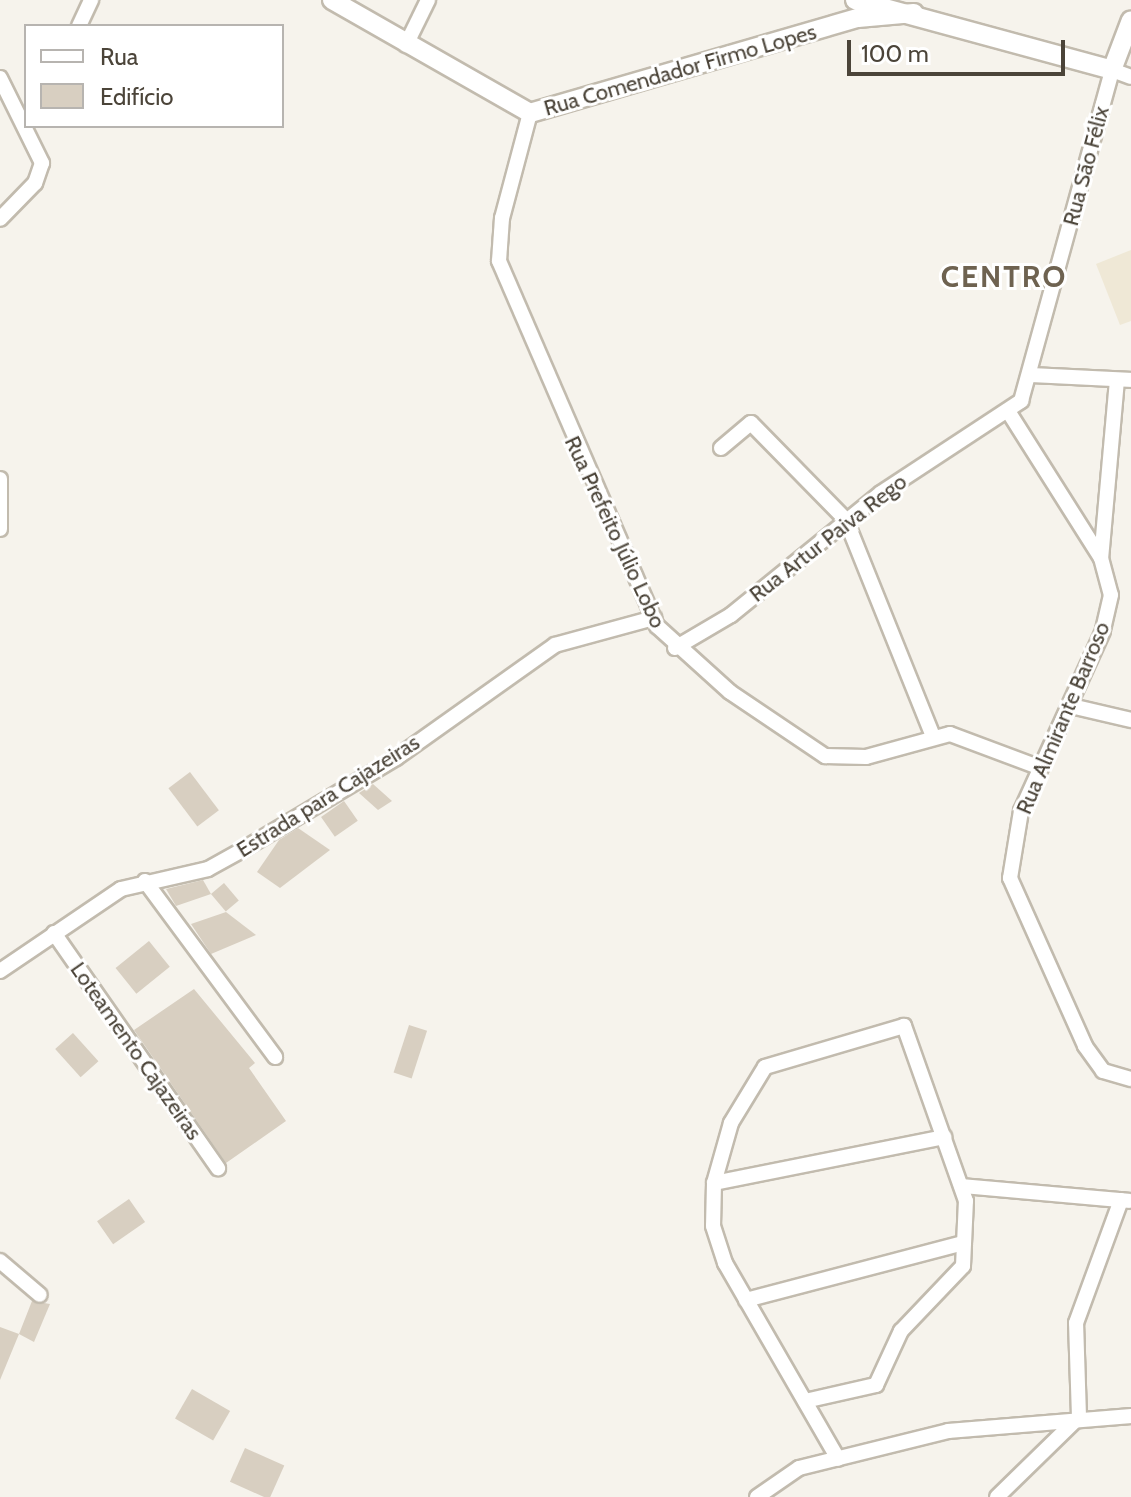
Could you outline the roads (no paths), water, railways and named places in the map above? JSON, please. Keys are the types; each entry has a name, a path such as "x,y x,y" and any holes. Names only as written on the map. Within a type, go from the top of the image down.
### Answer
{"street":[{"path":"80,24 91,0"},
{"name":"Rua Comendador Firmo Lopes","path":"332,0 406,45 530,113 858,18 914,13"},
{"path":"406,45 428,0"},
{"path":"855,0 914,13 1131,77"},
{"path":"1112,70 1130,27"},
{"name":"Rua São Félix","path":"1021,401 1033,375 1112,70"},
{"path":"0,78 24,127"},
{"name":"Rua Prefeito Júlio Lobo","path":"530,113 502,218 499,261 654,618 675,648 825,756 866,757 933,736 974,739 1041,768"},
{"path":"0,219 35,183 42,163 25,128"},
{"path":"1033,375 1124,380"},
{"name":"Rua Almirante Barroso","path":"1124,380 1101,558 1111,595 1071,706 1021,811 1010,878 1085,1046 1114,1078 1131,1079"},
{"name":"Rua Artur Paiva Rego","path":"675,648 731,615 846,520 1021,401"},
{"path":"1008,411 1101,558"},
{"path":"721,448 751,423 846,520 933,736"},
{"path":"0,479 0,529"},
{"name":"Estrada para Cajazeiras","path":"0,971 54,933 145,881 208,869 244,849 396,758 555,645 654,618"},
{"path":"1071,706 1131,720"},
{"path":"145,881 275,1057"},
{"name":"Loteamento Cajazeiras","path":"54,933 218,1168"},
{"path":"805,1401 876,1385 901,1331 963,1266 962,1186 904,1026 765,1067 731,1123 714,1183 716,1239 746,1300 838,1459"},
{"path":"714,1183 944,1137"},
{"path":"962,1186 1126,1200 1076,1323 1079,1417 997,1497"},
{"path":"746,1300 964,1243"},
{"path":"0,1261 40,1295"},
{"path":"757,1497 799,1468 948,1431 1079,1417 1131,1416"}],"district":[{"name":"CENTRO","path":"1004,277"}]}
